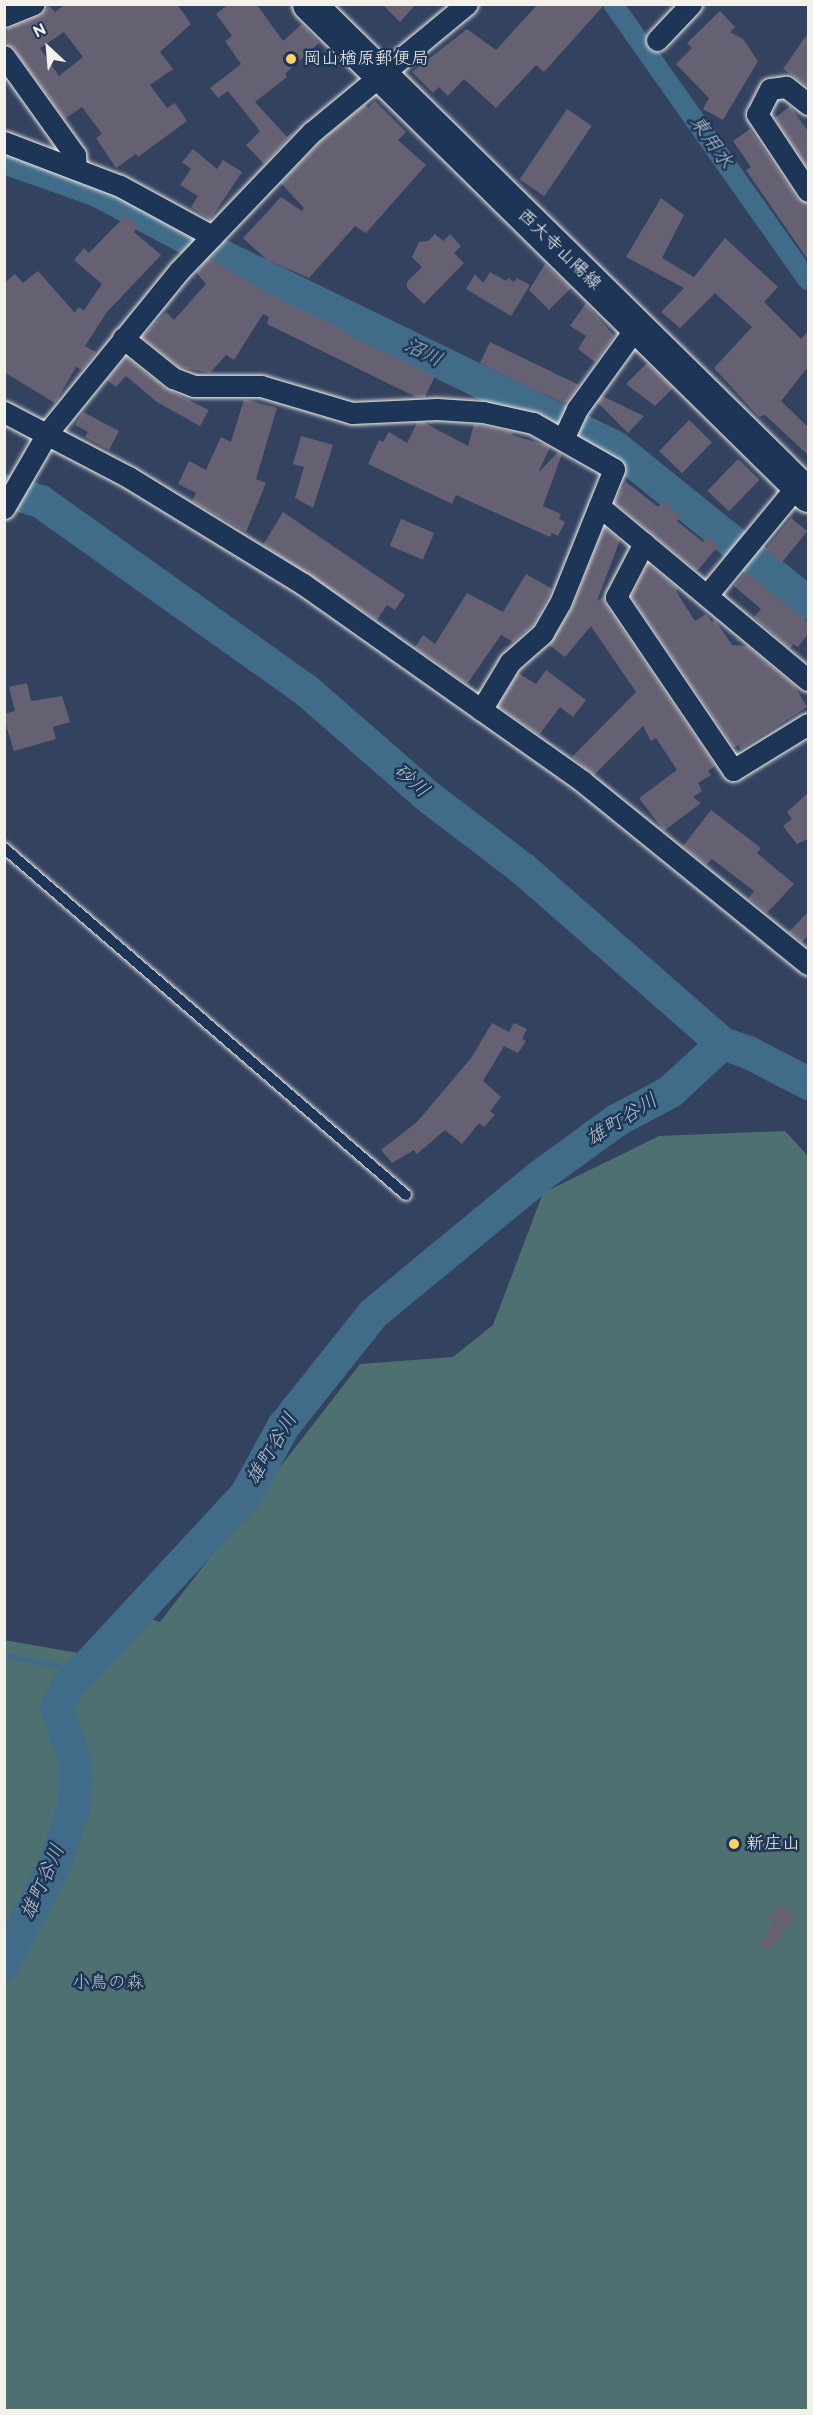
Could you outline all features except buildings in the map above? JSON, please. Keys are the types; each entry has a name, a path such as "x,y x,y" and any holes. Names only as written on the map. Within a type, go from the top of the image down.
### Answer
{"main road":[{"name":"西大寺山陽線","path":"309,4 803,490"}],"street":[{"path":"4,16 34,4"},
{"path":"4,508 44,438 123,338 212,236 312,132 467,4"},
{"path":"657,40 691,4"},
{"path":"4,56 75,155 76,169"},
{"path":"808,104 786,87 770,89 757,114 808,190"},
{"path":"4,142 76,169 160,205 212,236"},
{"path":"562,439 577,409 637,326"},
{"path":"123,338 173,378 194,386 261,386 352,412 437,409 483,412 534,423 614,468 549,623 510,662 481,710"},
{"path":"4,412 44,438 303,584 582,781 808,964"},
{"path":"707,595 803,490"},
{"path":"599,506 808,680"},
{"path":"644,543 616,597 733,770 808,724"}],"lane":[{"path":"4,848 406,1195"}],"green space":[{"name":"小鳥の森","path":"785,1131 808,1156 808,2410 5,2410 4,1640 78,1653 122,1610 160,1622 360,1364 453,1357 493,1325 543,1193 659,1136"}],"waterway":[{"name":"東用水","path":"613,4 808,280"},
{"name":"沼川","path":"4,157 95,189 218,254 615,447 808,603"},
{"name":"砂川","path":"4,490 40,501 306,690 430,798 522,868 722,1043 748,1052 808,1083"},
{"name":"雄町谷川","path":"4,1963 54,1865 74,1804 75,1761 56,1707 67,1687 245,1495 283,1426 373,1313 539,1176 616,1120 670,1091 722,1043"},
{"path":"4,1655 67,1668 86,1667"}],"place":[{"name":"岡山楢原郵便局","path":"291,59"},
{"name":"新庄山","path":"734,1844"}]}
